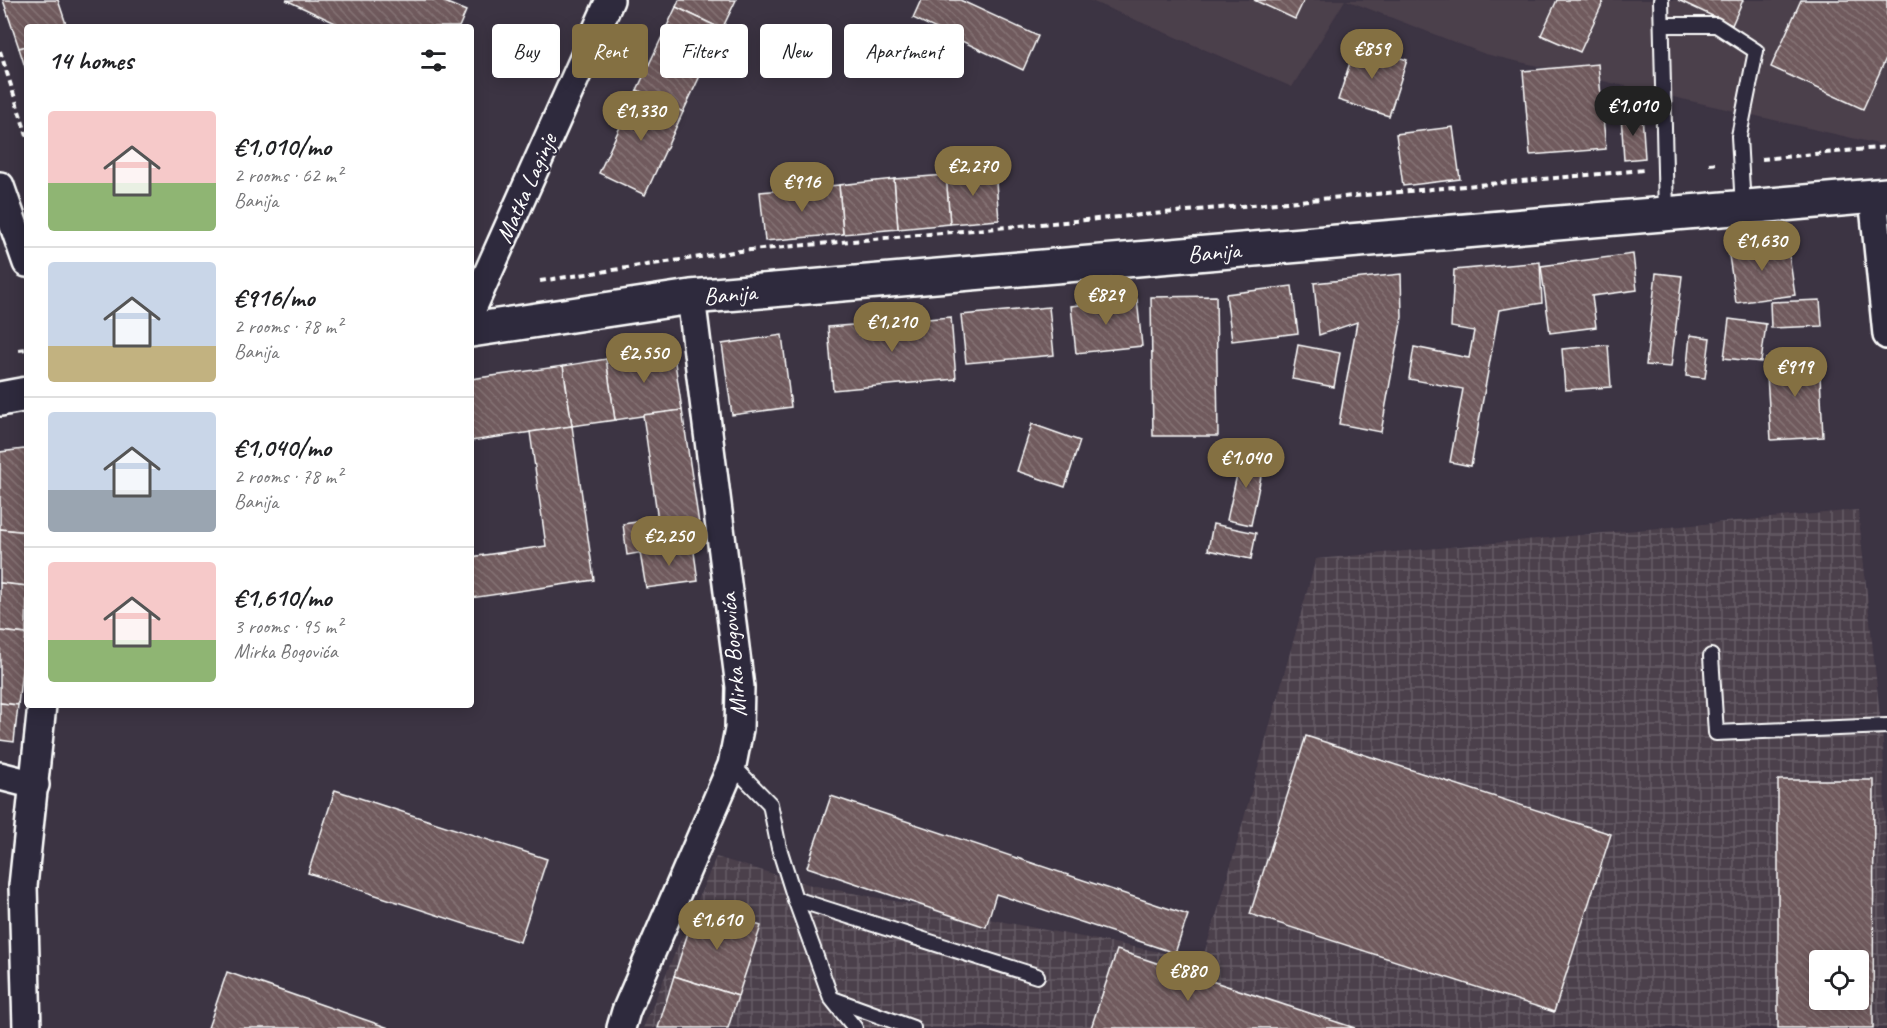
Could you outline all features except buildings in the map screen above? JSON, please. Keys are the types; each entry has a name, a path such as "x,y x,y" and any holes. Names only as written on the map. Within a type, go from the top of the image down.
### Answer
{"main road":[{"name":"Banija","path":"474,330 692,297 1880,195"},
{"path":"0,399 24,395"}],"street":[{"name":"Matka Laginje","path":"474,304 610,0"},
{"path":"0,186 24,254"},
{"path":"1880,195 1887,335"},
{"name":"Mirka Bogovića","path":"621,1028 626,1011 732,765 739,729 740,687 692,297"},
{"path":"27,1028 23,886 42,708"},
{"path":"0,777 35,785"}],"lane":[{"path":"1661,0 1666,214"},
{"path":"1662,25 1716,25 1756,51 1738,136 1743,208"},
{"path":"1711,656 1716,733 1887,726"},
{"path":"732,765 770,804 779,848 795,899 831,998 855,1028"},
{"path":"795,899 1037,976"},
{"path":"831,998 913,1028"}],"path":[{"path":"0,51 24,127"},
{"path":"1768,158 1887,147"},
{"path":"540,281 740,250 1640,171"},
{"path":"19,350 24,349"}],"shaded area":[{"path":"1089,0 1345,0 1292,87"},
{"path":"1346,0 1887,0 1887,146 1485,54"},
{"path":"1858,510 1883,743 1887,874 1887,1028 643,1028 716,857 811,885 1202,960 1222,897 1316,559"}]}
